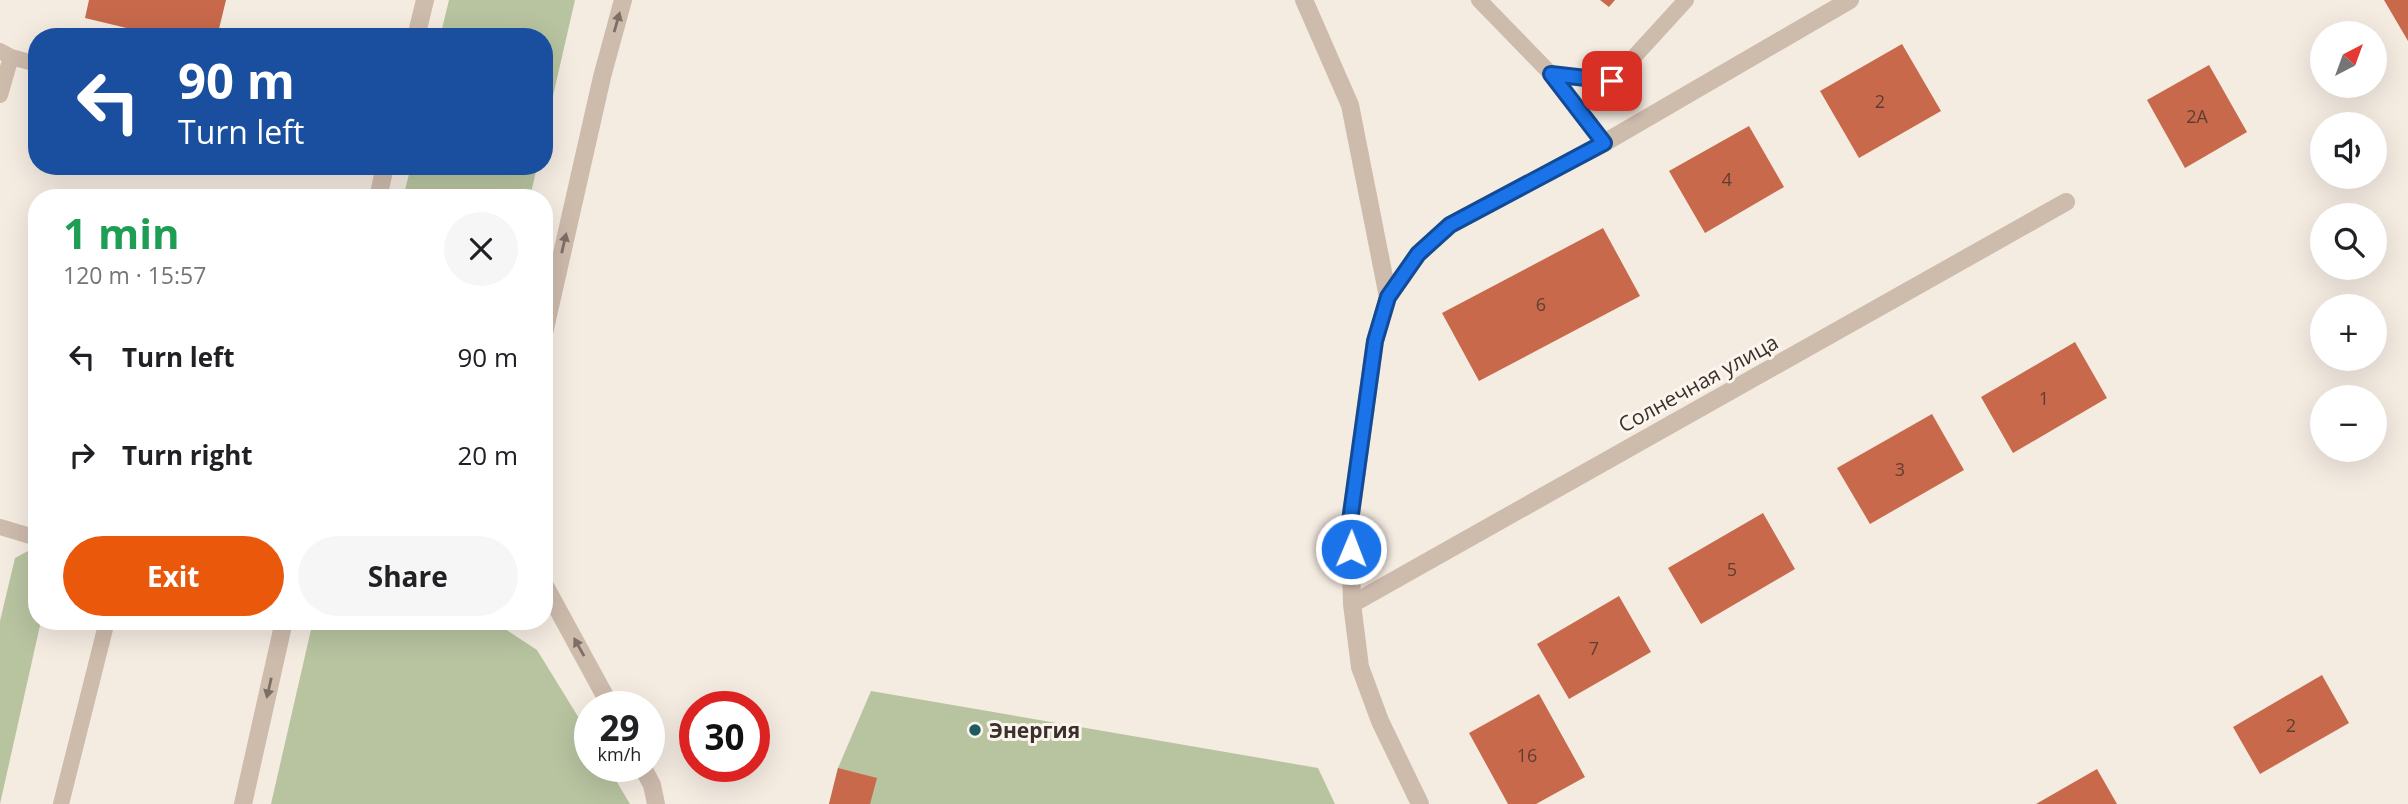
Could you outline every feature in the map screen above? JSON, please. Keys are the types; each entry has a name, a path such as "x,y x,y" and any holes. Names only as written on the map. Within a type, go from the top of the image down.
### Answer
{"street":[{"path":"418,28 425,0"},
{"path":"553,293 601,77 623,0"},
{"path":"1304,0 1350,105 1388,297"},
{"path":"1420,804 1380,721 1360,667 1352,604 1350,521 1375,341 1388,297 1418,254 1450,225 1604,143 1850,0"},
{"name":"Солнечная улица","path":"1352,604 2066,202"},
{"path":"553,601 602,691"},
{"path":"243,804 282,630"},
{"path":"650,782 656,804"}],"lane":[{"path":"1479,0 1551,74 1604,143"},
{"path":"1551,74 1612,81 1686,0"},
{"path":"0,95 6,54 28,61"},
{"path":"0,527 28,535"},
{"path":"61,804 105,630"}],"green space":[{"path":"449,0 575,0 553,96 553,28 442,28"},
{"path":"409,175 535,175 532,189 405,189"},
{"path":"28,551 28,630 39,630 0,804 0,621 15,558"},
{"path":"311,630 507,630 537,650 574,710 574,782 617,782 630,804 271,804"},
{"name":"Энергия","path":"871,691 1318,768 1335,804 829,804 838,768"}],"building":[{"path":"89,0 226,0 219,28 127,28 85,18"},
{"path":"1600,0 1615,0 1609,7"},
{"path":"2384,0 2408,0 2408,41"},
{"path":"1902,44 1941,111 1859,158 1820,91"},
{"path":"2209,65 2247,132 2185,168 2147,100"},
{"path":"1749,126 1784,187 1705,233 1669,171"},
{"path":"1603,228 1640,296 1479,381 1442,313"},
{"path":"2075,342 2107,398 2013,453 1981,397"},
{"path":"1932,414 1964,470 1870,524 1837,468"},
{"path":"1763,513 1795,569 1701,624 1668,568"},
{"path":"1619,596 1651,652 1569,699 1537,644"},
{"path":"2322,675 2349,723 2260,774 2233,727"},
{"path":"1539,694 1585,777 1536,804 1508,804 1469,733"},
{"path":"838,768 877,778 870,804 829,804"},
{"path":"2097,769 2117,804 2036,804"}],"place":[{"name":"Энергия","path":"975,730"}],"route":[{"path":"1351,549 1350,521 1375,341 1388,297 1418,254 1450,225 1604,143 1551,74 1612,81"}]}
